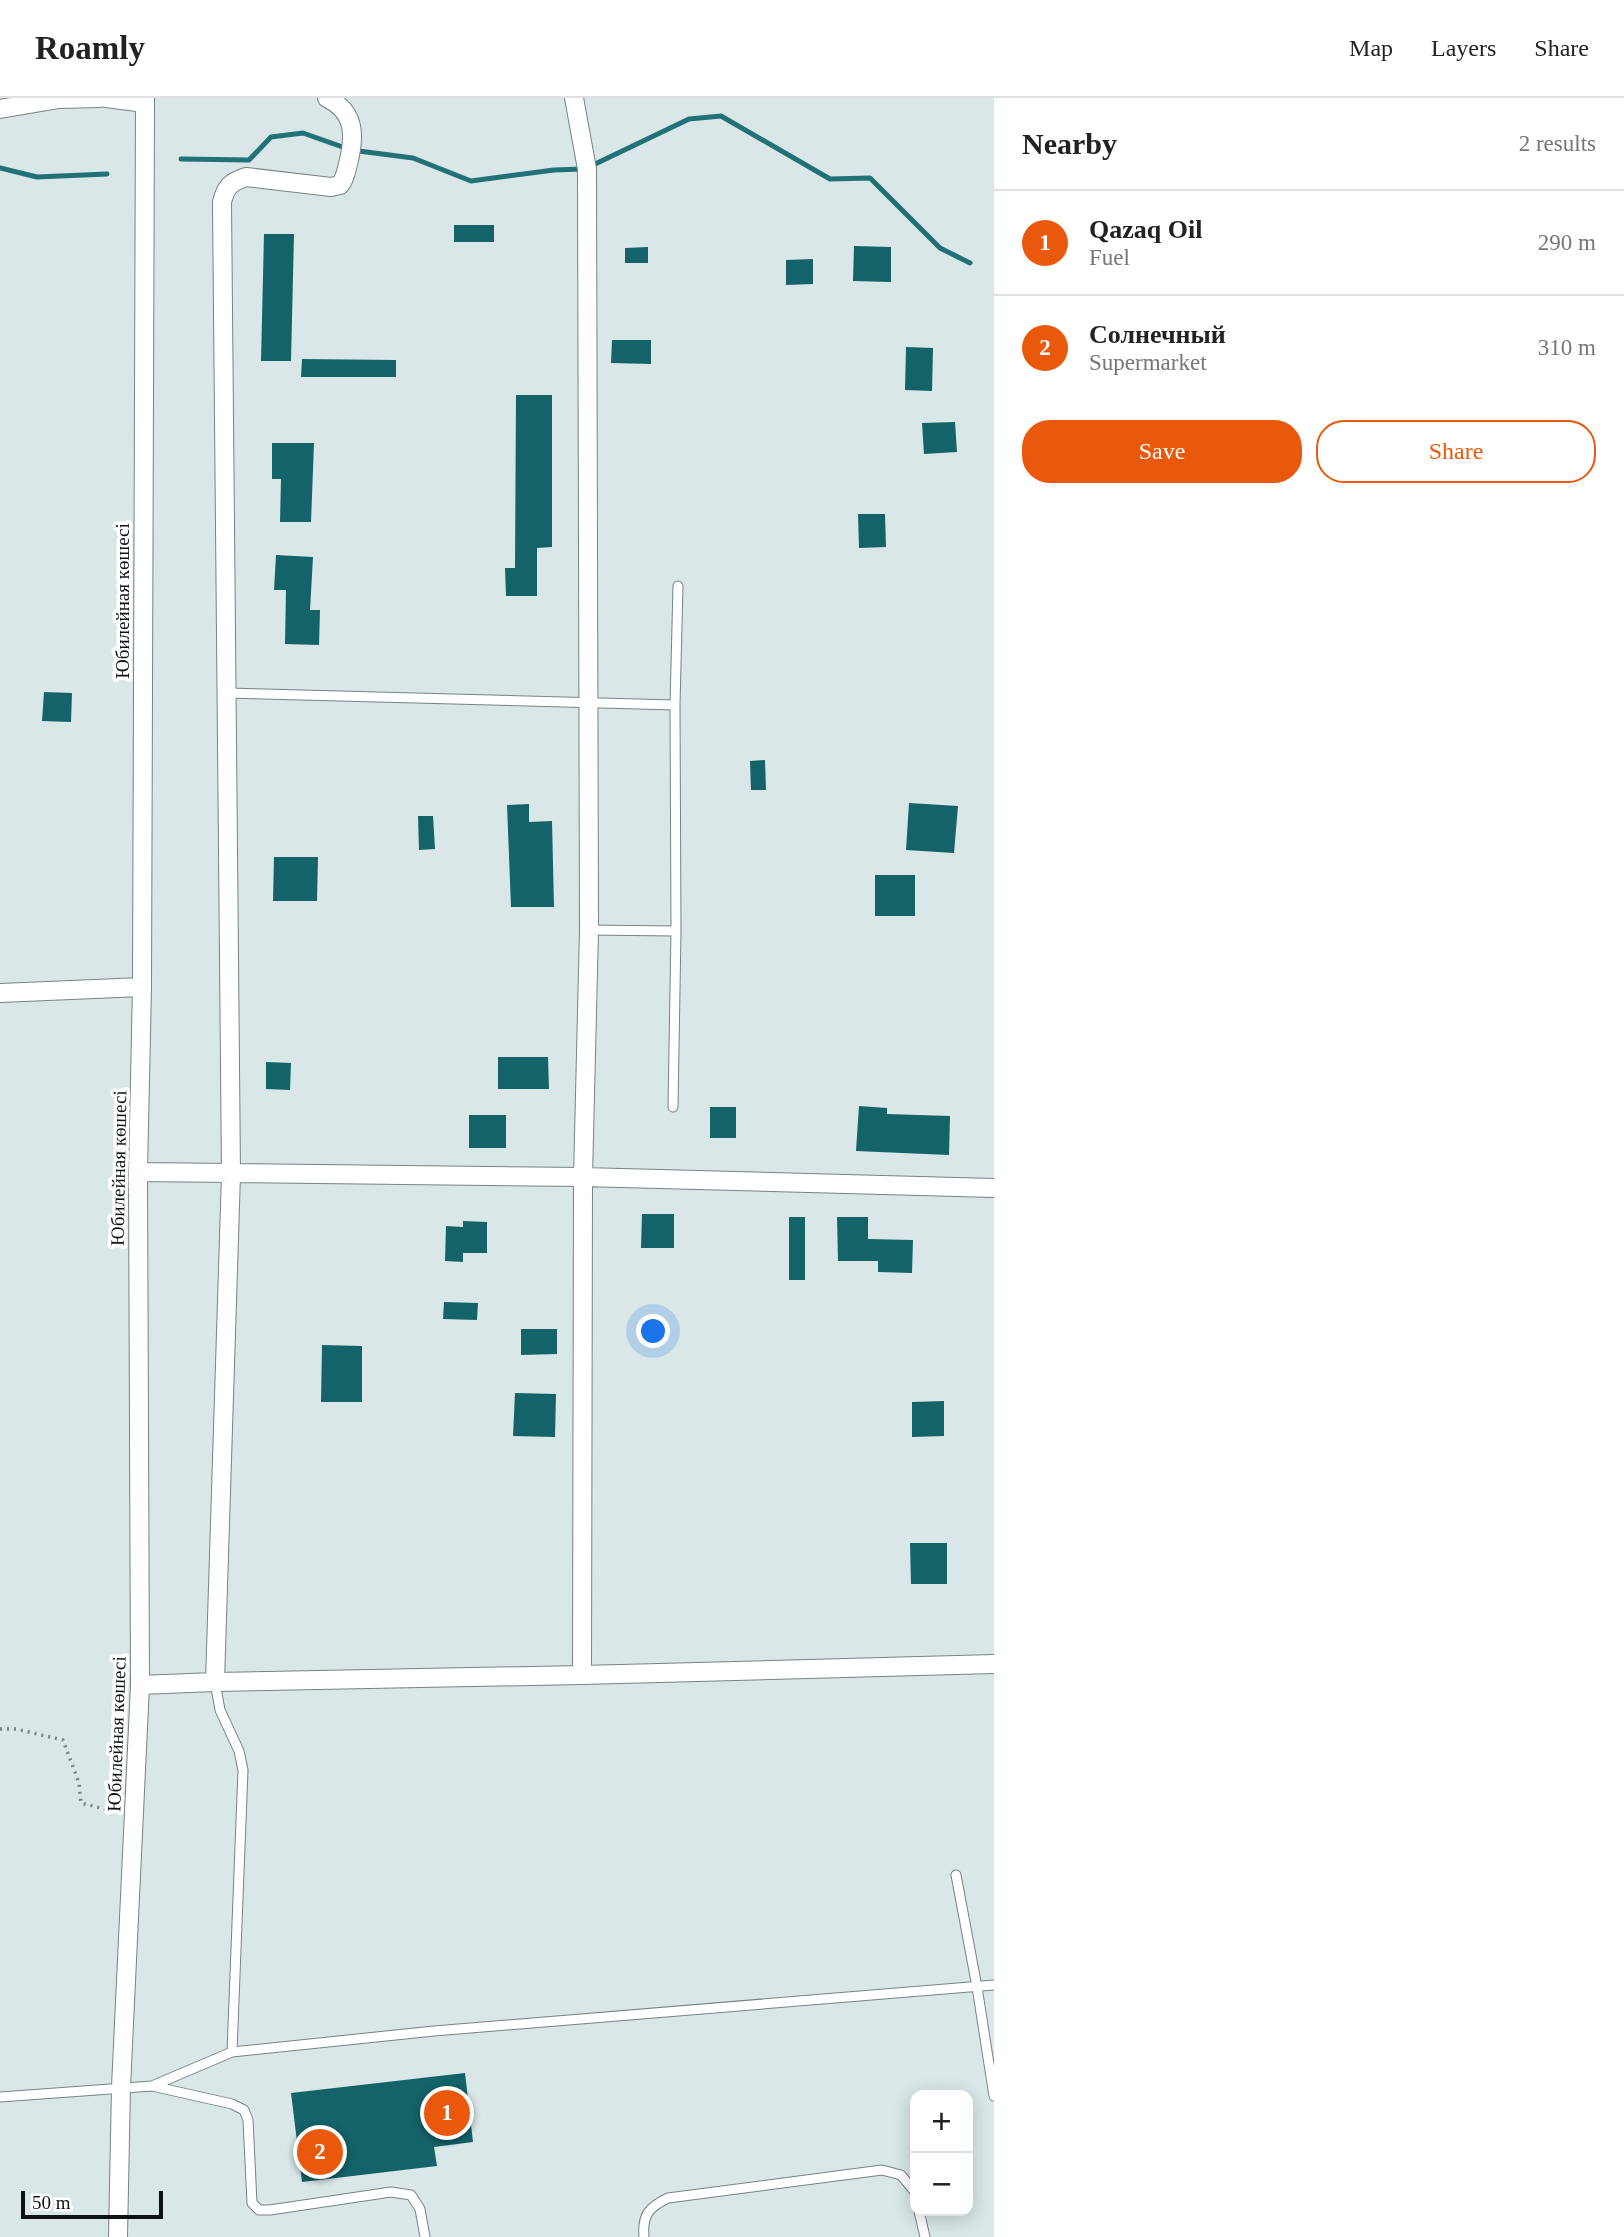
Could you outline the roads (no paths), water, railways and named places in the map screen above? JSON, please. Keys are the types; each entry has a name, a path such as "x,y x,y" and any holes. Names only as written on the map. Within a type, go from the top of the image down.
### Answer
{"street":[{"path":"0,109 59,99 100,98"},
{"path":"106,98 145,101"},
{"path":"215,1682 231,1174 222,202 226,188 233,181 246,177 331,187 340,185 351,150 352,130 346,111 327,98"},
{"path":"574,98 587,169 589,930 583,1177 582,1675"},
{"name":"Юбилейная көшесі","path":"118,2237 121,2087 140,1685 138,1172 142,987 145,101"},
{"path":"0,993 142,987"},
{"path":"138,1172 583,1177 994,1188"},
{"path":"140,1685 994,1664"}],"lane":[{"path":"673,1107 678,586"},
{"path":"225,693 675,705"},
{"path":"589,930 676,932"},
{"path":"215,1682 220,1710 239,1751 243,1770 232,2052"},
{"path":"956,1875 994,2096"},
{"path":"152,2086 232,2052 434,2031 994,1985"},
{"path":"0,2097 152,2086 232,2105 244,2110 248,2120 252,2203 259,2210 391,2192 411,2195 420,2209 425,2237"},
{"path":"644,2237 643,2221 646,2212 654,2204 668,2198 883,2170 901,2175 910,2186"},
{"path":"920,2216 925,2237"}],"waterway":[{"path":"591,166 689,119 721,116 830,179 870,178 940,248 970,263"},
{"path":"181,159 249,160 271,137 303,133 351,150 413,158 471,181 582,169"},
{"path":"0,168 37,177 107,174"}],"place":[{"name":"Qazaq Oil","path":"447,2113"},
{"name":"Солнечный","path":"320,2152"}]}
